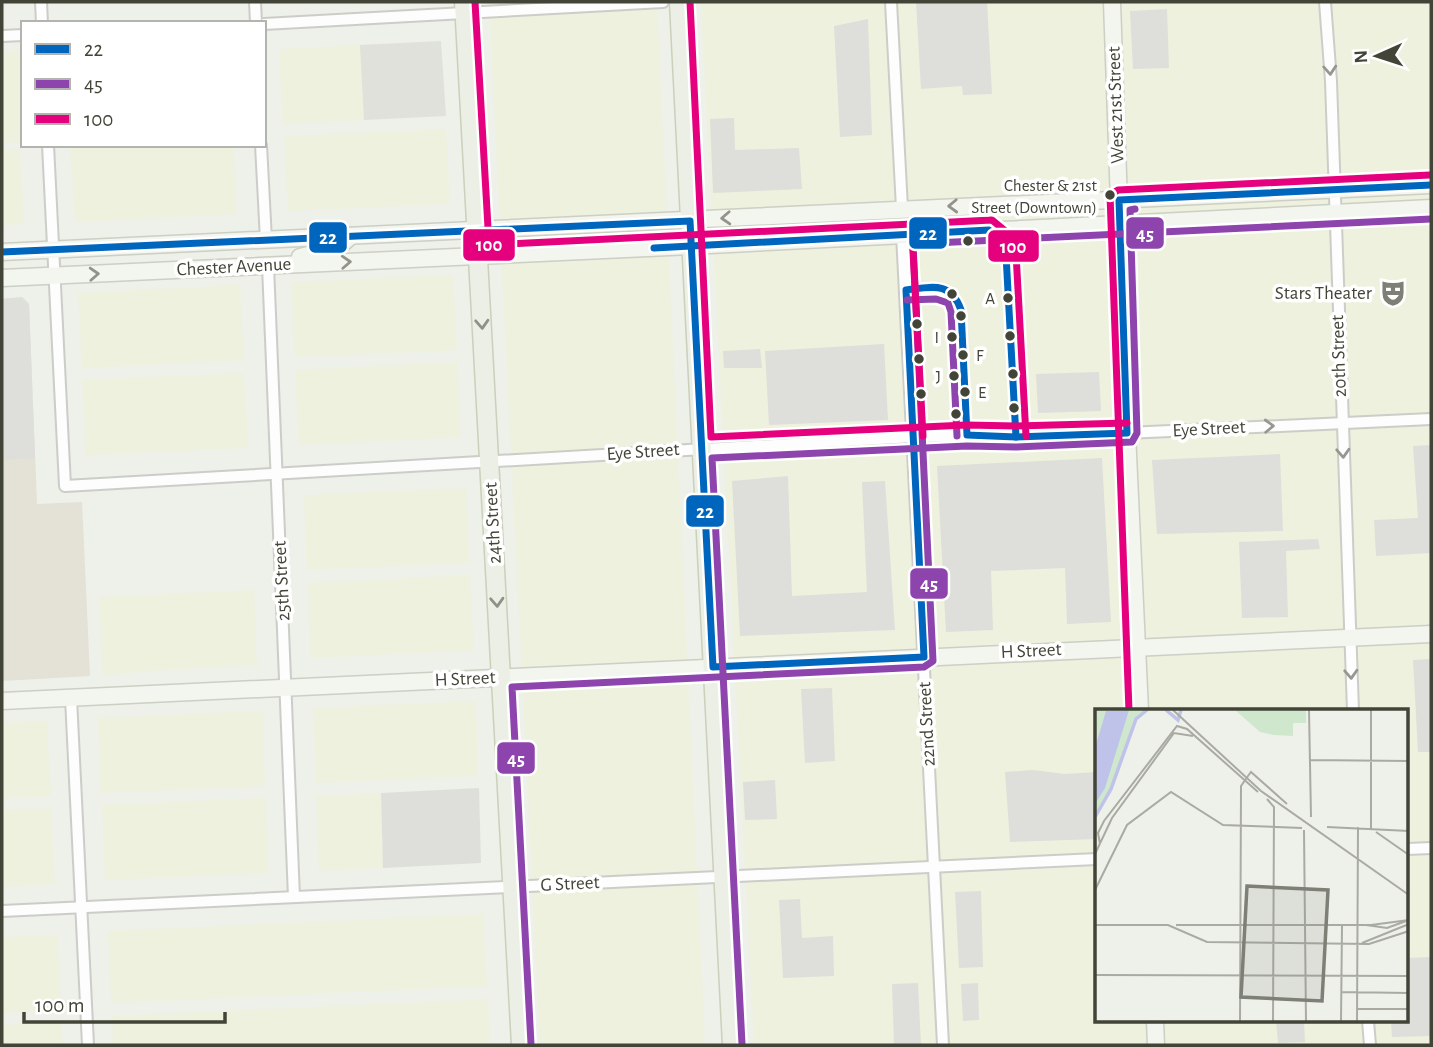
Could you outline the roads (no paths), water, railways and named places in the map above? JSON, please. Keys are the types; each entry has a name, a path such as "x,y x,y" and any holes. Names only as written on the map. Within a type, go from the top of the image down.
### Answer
{"main road":[{"path":"678,2 732,1045"},
{"name":"West 21st Street","path":"1112,2 1140,709"},
{"name":"24th Street","path":"465,8 521,1045"},
{"name":"Chester Avenue","path":"2,252 1431,185"},
{"name":"Chester Avenue","path":"2,278 1431,208"},
{"path":"268,266 337,248 351,236"},
{"name":"H Street","path":"2,701 1431,634"},
{"path":"1155,1023 1156,1045"}],"street":[{"path":"41,2 42,21"},
{"path":"255,2 256,21"},
{"path":"266,24 465,8 663,2"},
{"path":"891,2 902,208"},
{"name":"20th Street","path":"1325,2 1331,81 1353,709"},
{"path":"2,36 21,35"},
{"path":"48,147 55,275"},
{"path":"261,147 266,240"},
{"name":"22nd Street","path":"902,234 943,1045"},
{"name":"25th Street","path":"268,266 294,897"},
{"name":"Eye Street","path":"55,275 65,486 913,437 1127,433 1431,419"},
{"path":"71,698 88,1045"},
{"path":"1408,849 1431,848"},
{"name":"G Street","path":"2,911 1095,859"},
{"path":"1368,1023 1370,1045"}],"place":[{"name":"Chester & 21st Street (Downtown)","path":"1110,195"},
{"name":"Stars Theater","path":"1393,293"},
{"name":"A","path":"1008,298"},
{"name":"I","path":"952,337"},
{"name":"F","path":"963,355"},
{"name":"J","path":"954,376"},
{"name":"E","path":"965,392"}]}
